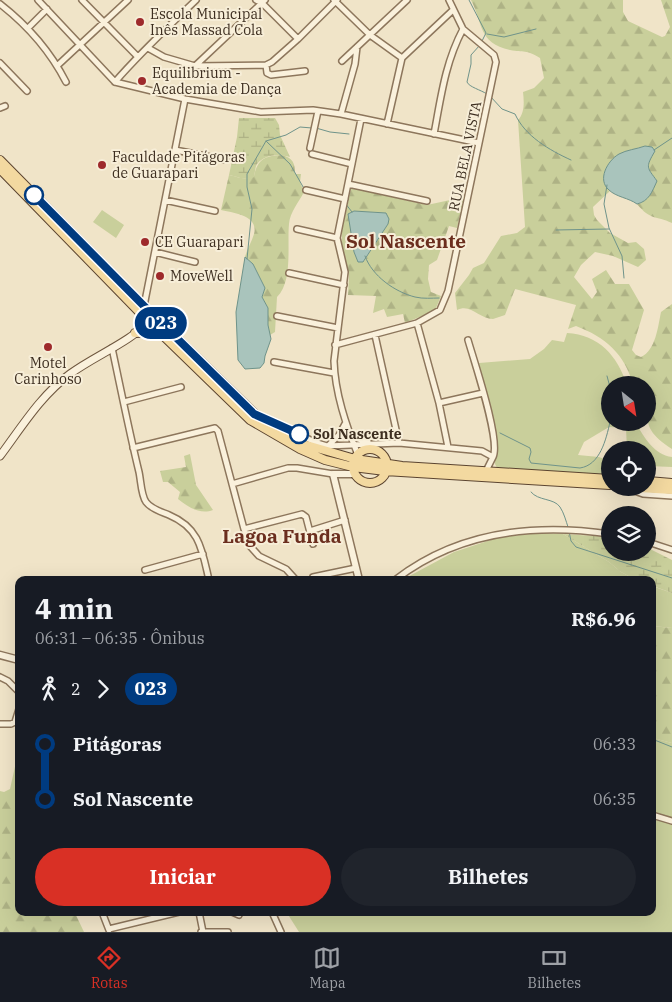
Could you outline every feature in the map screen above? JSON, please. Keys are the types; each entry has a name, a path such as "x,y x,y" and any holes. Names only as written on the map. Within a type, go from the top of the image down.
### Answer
{"main road":[{"path":"0,160 48,214 149,315 160,332 250,420 300,449 326,460 386,468 601,484"},
{"path":"0,169 149,315 254,414 303,444 355,464 362,480 371,482 379,479 386,468 382,454 373,447 365,450 355,464"},
{"path":"0,456 54,387 81,366 135,333 149,315"},
{"path":"135,333 160,332"},
{"path":"386,468 486,471 601,478"},
{"path":"656,482 672,483"},
{"path":"656,489 672,490"}],"street":[{"path":"38,0 114,82 185,99 261,112 318,111 341,114 479,143"},
{"path":"82,0 137,56"},
{"path":"58,66 128,0"},
{"path":"114,82 137,56 148,48 196,0"},
{"path":"256,0 264,2 298,39"},
{"path":"148,48 164,58 195,66 266,65 298,39 335,0 370,35 402,58"},
{"path":"342,61 406,0"},
{"name":"RUA BELA VISTA","path":"335,345 417,323 440,310 448,291 496,62 494,55 463,29 450,0"},
{"path":"195,66 264,2"},
{"path":"0,4 28,28 58,66 66,82"},
{"path":"28,28 47,9"},
{"path":"387,124 402,58 453,10"},
{"path":"434,134 448,64 463,29"},
{"path":"341,114 357,47"},
{"path":"0,63 27,92"},
{"path":"266,65 267,72 271,75 305,71"},
{"path":"149,315 155,252 185,99"},
{"path":"310,148 318,111"},
{"path":"232,484 288,468 333,474 355,464 354,445 346,424 334,373 335,345 345,272 337,238 361,119"},
{"path":"176,150 226,160"},
{"path":"312,154 352,164"},
{"path":"348,184 427,201"},
{"path":"306,190 345,199"},
{"path":"165,200 214,211"},
{"path":"296,229 337,238"},
{"path":"155,252 195,262"},
{"path":"289,273 344,285"},
{"path":"277,316 338,328"},
{"path":"417,323 439,403 448,447"},
{"path":"375,335 399,443"},
{"path":"468,340 483,393 495,448 486,471"},
{"path":"112,348 146,502 155,510 176,518 188,526 195,534 203,554 208,576"},
{"path":"274,362 334,373"},
{"path":"124,402 181,387"},
{"path":"439,403 483,393"},
{"path":"254,414 317,443 328,446 354,445 373,447 399,443 482,451 493,457"},
{"path":"328,446 340,435 346,424"},
{"path":"133,448 215,428 218,431 250,546 256,554 282,566 293,576"},
{"path":"352,437 373,447"},
{"path":"333,474 358,576"},
{"path":"656,495 672,496"},
{"path":"244,529 302,514 306,517 313,544"},
{"path":"310,531 345,520"},
{"path":"402,576 445,550 504,533 553,528 601,533"},
{"path":"656,545 672,550"},
{"path":"145,570 203,554"},
{"path":"318,576 356,568"},
{"path":"0,655 15,659"},
{"path":"0,677 8,681 15,688"},
{"path":"0,724 14,723 15,720"},
{"path":"656,816 672,821"},
{"path":"104,916 109,930 163,916"},
{"path":"200,916 202,932 228,932"},
{"path":"274,916 281,932"}],"green space":[{"path":"471,0 623,0 623,12 628,21 662,37 665,36 670,27 661,0 672,0 672,223 646,213 637,204 641,203 656,183 649,173 649,159 645,146 636,149 608,190 610,191 593,207 597,220 610,233 628,243 636,242 644,249 646,260 638,267 613,256 595,252 581,265 574,277 592,299 597,292 592,279 606,270 615,284 629,284 644,310 632,350 641,357 646,354 653,343 661,312 672,304 672,449 652,431 656,431 656,376 630,376 625,364 605,341 576,326 568,329 576,305 515,289 505,315 493,319 483,317 467,308 457,310 455,293 473,268 484,263 501,236 517,233 525,227 518,120 523,110 523,92 534,88 544,78 540,58 528,52 500,47 487,37"},
{"path":"239,118 275,118 290,157 277,155 264,158 257,164 254,177 248,179 229,175"},
{"path":"282,155 293,162 295,174 301,174 300,182 304,192 290,220 287,273 282,290 277,297 275,332 270,335 268,308 262,297 265,288 253,264 245,257 255,228 253,223 244,216 221,210 229,175 242,178 254,176 260,162 271,156"},
{"path":"351,188 427,205 464,197 457,228 449,226 437,260 429,265 428,279 431,292 441,296 436,308 405,323 403,314 387,317 384,309 373,313 376,296 348,295 349,276 342,243 342,231","holes":["354,211 377,212 388,224 364,261 352,232 348,214"]},
{"path":"102,210 124,225 116,238 93,222"},
{"path":"567,333 597,342 612,356 624,376 601,376 602,431 584,442 578,455 601,458 601,475 497,468 495,464 492,422 479,363 530,359 544,349 552,340 564,342"},
{"path":"626,431 641,431 648,441 627,441"},
{"path":"656,450 666,456 672,457 672,467 656,466"},
{"path":"190,454 196,485 213,510 203,512 190,507 178,499 180,492 168,482 163,482 160,471 186,467 184,456"},
{"path":"541,533 563,534 601,557 601,561 607,561 628,576 409,576 454,552 500,537"},
{"path":"563,534 601,536 601,557"},
{"path":"656,552 672,560 672,593 656,587 656,576 628,576 607,561 656,561"},
{"path":"656,587 672,593 672,628 656,626"},
{"path":"656,626 672,628 672,743 656,739"},
{"path":"656,739 672,743 672,932 299,932 289,916 656,916"},
{"path":"15,766 15,916 76,916 84,932 0,932 0,791 4,792 10,789"}],"water":[{"path":"645,146 652,147 655,151 649,167 657,181 647,198 637,204 609,190 605,186 604,176 607,166 619,154"},
{"path":"354,211 386,213 389,219 388,224 363,262 358,262 354,252 348,214"},
{"path":"245,257 253,264 265,288 262,297 268,308 268,325 271,339 264,363 260,368 245,369 238,360 236,312"}],"waterway":[{"path":"469,0 486,33 482,41"},
{"path":"487,34 504,37 536,29"},
{"path":"480,45 471,55 467,82 487,94"},
{"path":"490,96 502,109 515,114 519,122 538,142 571,160"},
{"path":"247,259 252,209 247,187 247,174 266,141 286,135 300,127 312,128"},
{"path":"316,128 349,134"},
{"path":"654,150 672,138"},
{"path":"266,141 290,164 306,192"},
{"path":"607,185 604,204 609,228 622,256 624,278"},
{"path":"345,203 352,212"},
{"path":"556,230 609,229"},
{"path":"365,256 373,270 392,287 415,297 439,298"},
{"path":"500,433 530,448 529,459 531,463 580,468 587,466 597,457 604,444 607,431"},
{"path":"531,492 538,497 557,504 563,512 568,527"},
{"path":"569,531 571,541 576,547 672,578"},
{"path":"656,741 672,747"}],"bus line":[{"name":"023","path":"34,195 254,414 299,434"}],"place":[{"name":"Escola Municipal Inês Massad Cola","path":"140,22"},
{"name":"Equilibrium - Academia de Dança","path":"142,81"},
{"name":"Faculdade Pitágoras de Guarapari","path":"102,165"},
{"name":"CE Guarapari","path":"145,242"},
{"name":"MoveWell","path":"160,276"},
{"name":"Motel Carinhoso","path":"48,347"},
{"name":"Sol Nascente","path":"299,434"}],"district":[{"name":"Sol Nascente","path":"406,241"},
{"name":"Lagoa Funda","path":"282,536"}]}
